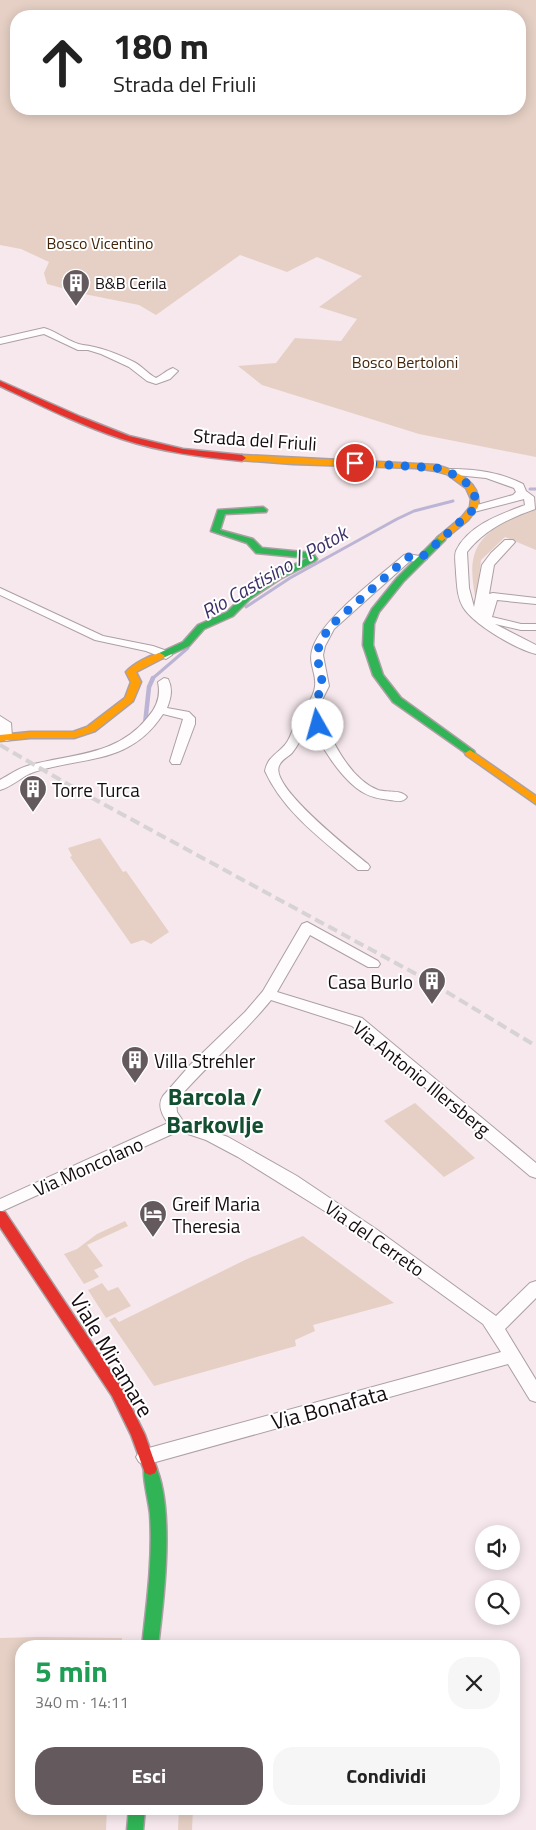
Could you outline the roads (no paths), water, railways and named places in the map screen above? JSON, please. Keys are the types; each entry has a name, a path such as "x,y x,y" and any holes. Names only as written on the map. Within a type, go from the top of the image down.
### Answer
{"main road":[{"name":"Strada del Friuli","path":"0,382 111,433 170,449 226,458 437,468 450,472 472,490 476,503 474,509"},
{"path":"474,509 421,558 397,584 373,616 369,625 369,648 383,684 397,700 536,800"},
{"path":"3,738 74,735 92,729 128,699 135,687 136,682 131,672 135,668 186,644 201,627 230,614 277,577 309,562 312,559 310,555 259,551 250,542 215,531 221,512 263,510"},
{"name":"Viale Miramare","path":"0,1216 117,1392 131,1417 154,1485 159,1512 159,1545 151,1640"},
{"path":"135,1830 136,1815"}],"street":[{"path":"0,341 51,332 82,348 88,347 104,352 132,365 150,379 156,381 167,377 173,371"},
{"path":"450,472 472,472 496,476 519,486 521,493 529,497 531,507 489,523 473,537 461,552 467,606 481,617 536,650"},
{"path":"474,509 517,497 521,493"},
{"path":"481,617 488,566 492,559 509,542"},
{"path":"363,867 310,822 279,787 271,771 273,762 287,750 295,739 305,716 313,706 323,686 317,656 319,646 329,627 408,557 421,558"},
{"path":"519,599 536,590"},
{"path":"0,591 99,638 117,644 153,648 166,655"},
{"path":"481,617 493,596 536,601"},
{"path":"481,617 521,628 536,627"},
{"path":"0,786 29,769 104,754 122,747 148,727 160,710 167,692 164,682"},
{"path":"313,706 318,725 325,738 352,777 361,786 373,793 401,797"},
{"path":"160,710 185,715 189,718 189,724 176,761"},
{"path":"0,720 5,723 3,738"},
{"path":"178,1125 169,1113 168,1100 196,1068 250,1016 268,994 307,927 373,964"},
{"name":"Via Antonio Illersberg","path":"268,994 357,1022 412,1070 465,1110 536,1172"},
{"name":"Via Moncolano","path":"0,1206 178,1125"},
{"name":"Via del Cerreto","path":"178,1125 191,1127 245,1154 297,1184 489,1319 536,1395"},
{"path":"495,1328 536,1288"},
{"name":"Via Bonafata","path":"145,1457 513,1356"}],"waterway":[{"name":"Rio Castisino / Potok","path":"530,489 536,489"},
{"name":"Rio Castisino / Potok","path":"246,607 290,578 397,519 414,511 453,501"},
{"name":"Rio Castisino / Potok","path":"153,678 188,648"},
{"name":"Rio Castisino / Potok","path":"145,724 149,687 153,678"}],"railway":[{"path":"0,745 83,793 427,980 536,1046"}],"place":[{"name":"B&B Cerila","path":"76,307"},
{"name":"Torre Turca","path":"33,813"},
{"name":"Casa Burlo","path":"432,1005"},
{"name":"Villa Strehler","path":"135,1084"},
{"name":"Greif Maria Theresia","path":"153,1238"}],"district":[{"name":"Barcola / Barkovlje","path":"215,1110"}],"park label":[{"name":"Bosco Vicentino","path":"100,243"},
{"name":"Bosco Bertoloni","path":"405,362"}]}
